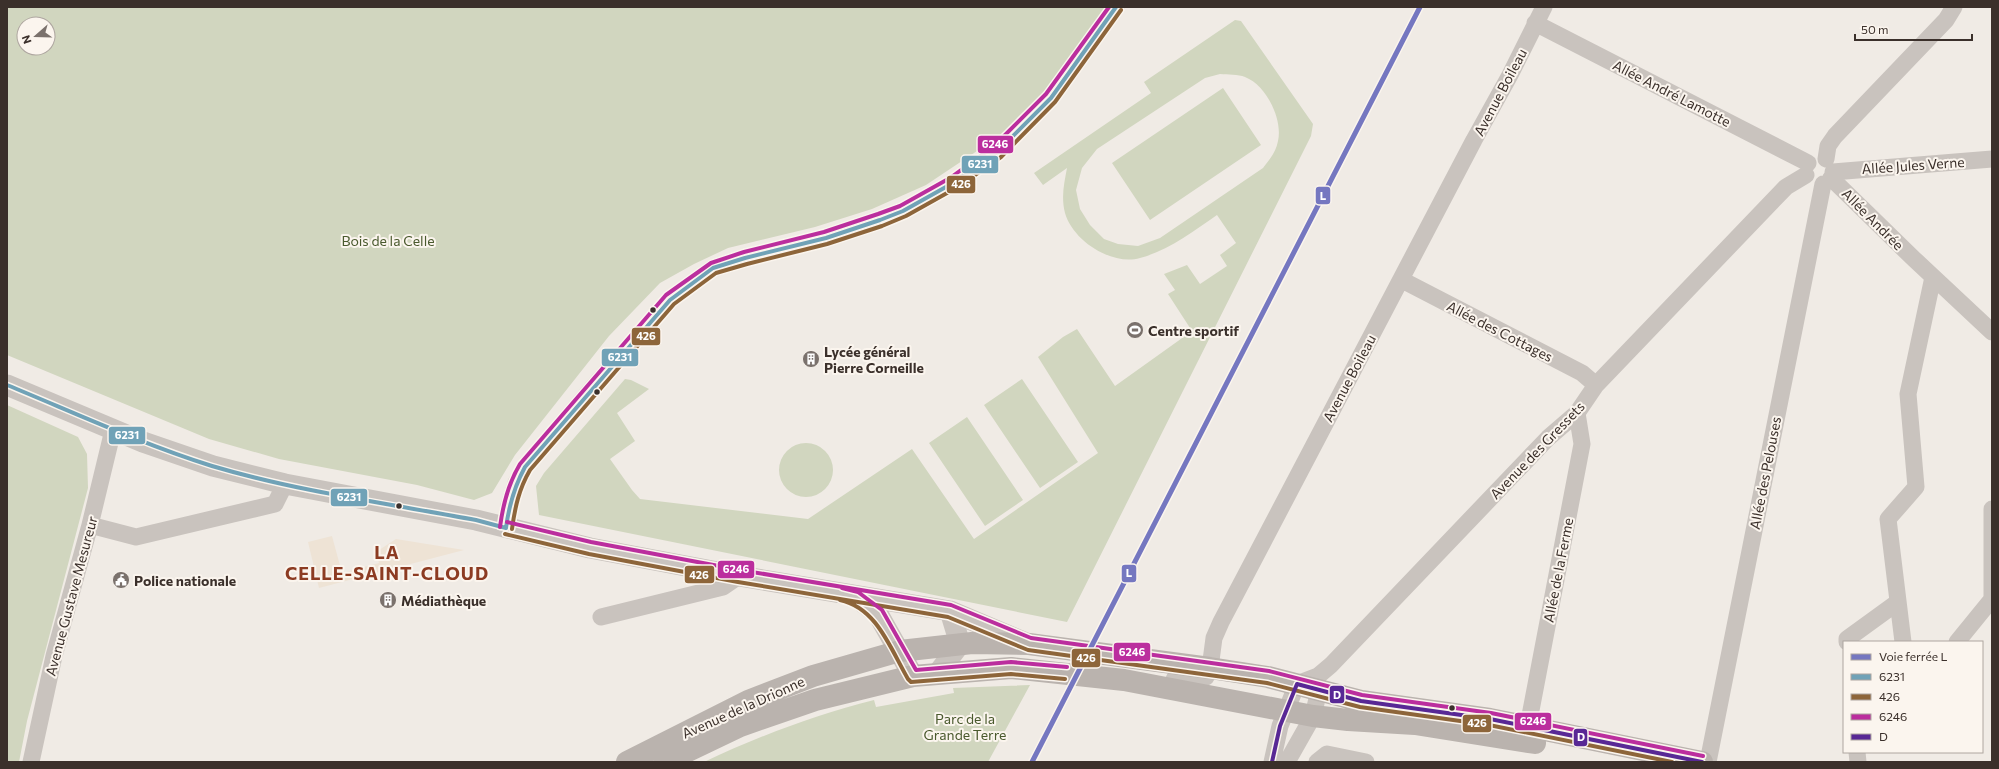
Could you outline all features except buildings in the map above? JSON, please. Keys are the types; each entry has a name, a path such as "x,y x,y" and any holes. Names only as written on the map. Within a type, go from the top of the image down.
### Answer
{"main road":[{"name":"Avenue de la Drionne","path":"627,762 748,701 813,676 900,651 960,644 1029,644 1210,668 1297,684 1361,701 1528,726 1702,762"},
{"name":"Avenue de la Drionne","path":"665,762 740,726 815,700 913,676 1010,668 1124,680 1313,716 1348,720 1415,724 1455,729 1566,748 1632,762"}],"street":[{"path":"506,528 509,505 516,483 525,468 594,386 670,300 713,268 744,258 826,238 880,220 903,211 953,183 997,152 1051,98 1116,7"},
{"name":"Avenue Boileau","path":"1210,668 1214,638 1221,622 1402,280 1474,140 1510,75 1544,7"},
{"path":"1828,173 1828,146 1835,136 1946,20 1954,7"},
{"name":"Allée André Lamotte","path":"1535,23 1807,169 1811,182 1828,173"},
{"name":"Allée Jules Verne","path":"1807,169 1814,158 1828,173 1992,159"},
{"name":"Avenue des Gressets","path":"1297,684 1318,676 1331,665 1548,438 1578,413 1596,385 1786,187 1807,169"},
{"name":"Allée Andrée","path":"1828,173 1914,259 1992,332"},
{"name":"Allée des Pelouses","path":"1708,762 1828,173"},
{"path":"1903,641 1888,519 1916,487 1908,394 1933,277"},
{"name":"Allée des Cottages","path":"1402,280 1582,373 1596,385"},
{"path":"7,385 143,442 213,466 285,484 476,520 590,548 855,597 950,611 1029,644"},
{"name":"Allée de la Ferme","path":"1528,726 1582,444 1578,413"},
{"name":"Avenue Gustave Mesureur","path":"31,762 54,656 90,525 113,430"},
{"path":"90,525 136,538 275,504 285,484"},
{"path":"1958,641 1992,599 1992,509"},
{"path":"601,618 723,587 739,576"},
{"path":"855,597 878,614 913,676"},
{"path":"1847,641 1847,639 1898,602"},
{"path":"938,673 960,644 950,611"},
{"path":"1124,680 1134,674 1143,674 1196,683 1206,677 1210,668"},
{"path":"1272,762 1278,734 1297,684"},
{"path":"1287,762 1313,716 1319,690"},
{"path":"1317,762 1328,754 1366,762"}],"green space":[{"name":"Bois de la Celle","path":"7,7 1113,7 1049,97 992,141 926,185 872,209 815,227 728,248 694,264 660,283 609,336 515,455 492,493 474,500 417,485 279,459 209,439 7,355"},
{"path":"1235,20 1241,21 1313,124 1311,136 1067,622 539,515 536,486 544,473 625,379 631,380 649,389 617,413 635,441 610,459 640,499 808,519 912,449 974,539 1098,453 1038,357 1063,337 1077,329 1115,386 1192,331 1168,294 1175,290 1164,274 1187,265 1200,284 1227,266 1220,255 1236,243 1217,215 1180,240 1151,255 1129,260 1106,255 1085,242 1069,223 1065,213 1063,201 1063,190 1067,168 1043,185 1034,173 1151,93 1144,82","holes":["1220,74 1242,76 1253,81 1260,87 1271,104 1278,123 1278,141 1274,152 1263,168 1160,238 1138,246 1118,244 1104,239 1090,225 1080,209 1076,190 1082,168 1097,149 1205,78"]},
{"path":"1223,88 1261,145 1150,220 1112,163"},
{"path":"1022,379 1078,462 1040,488 984,405"},
{"path":"7,405 78,437 87,454 88,488 27,721 19,762 7,762"},
{"path":"967,417 1023,500 985,526 929,443"},
{"path":"806,443 821,448 825,451 828,455 833,470 828,485 825,489 821,492 806,497 791,492 787,489 784,485 779,470 784,455 787,451 791,448"},
{"name":"Parc de la Grande Terre","path":"1030,685 988,762 704,762 745,743 788,727 830,712 874,700 876,707 954,693 953,688"}],"shaded area":[{"path":"332,536 342,573 379,563 376,552 396,539 464,550 319,588 308,542"}],"rail line":[{"name":"L","path":"1032,762 1420,7"}],"transit line":[{"name":"6246","path":"500,527 507,494 512,479 520,464 666,295 711,263 744,252 824,232 878,214 900,206 950,178 993,147 1046,94 1109,7"},
{"name":"6231","path":"506,528 512,496 525,467 670,300 713,268 745,258 826,238 880,220 903,211 953,183 997,152 1051,98 1116,7"},
{"name":"426","path":"512,529 518,498 530,470 674,304 716,273 827,244 882,226 906,216 956,188 1001,157 1055,102 1121,10"},
{"name":"6231","path":"7,385 134,438 212,466 310,490 476,520 506,528"},
{"name":"6246","path":"507,522 591,542 740,570 951,605 1031,638 1269,671 1362,695 1491,713 1703,756"},
{"name":"426","path":"505,534 589,554 738,582 948,617 1028,650 1267,683 1360,707 1489,725 1672,762"},
{"name":"6246","path":"842,588 858,592 882,610 916,670 1011,662 1067,667"},
{"name":"426","path":"840,600 853,604 864,611 873,620 888,642 911,682 1011,674 1065,679"},
{"name":"D","path":"1272,762 1280,726 1297,684 1361,701 1490,719 1702,762"}],"place":[{"name":"Centre sportif","path":"1135,330"},
{"name":"Lycée général Pierre Corneille","path":"811,359"},
{"name":"Police nationale","path":"121,580"},
{"name":"Médiathèque","path":"388,600"}],"district":[{"name":"LA CELLE-SAINT-CLOUD","path":"387,562"}]}
